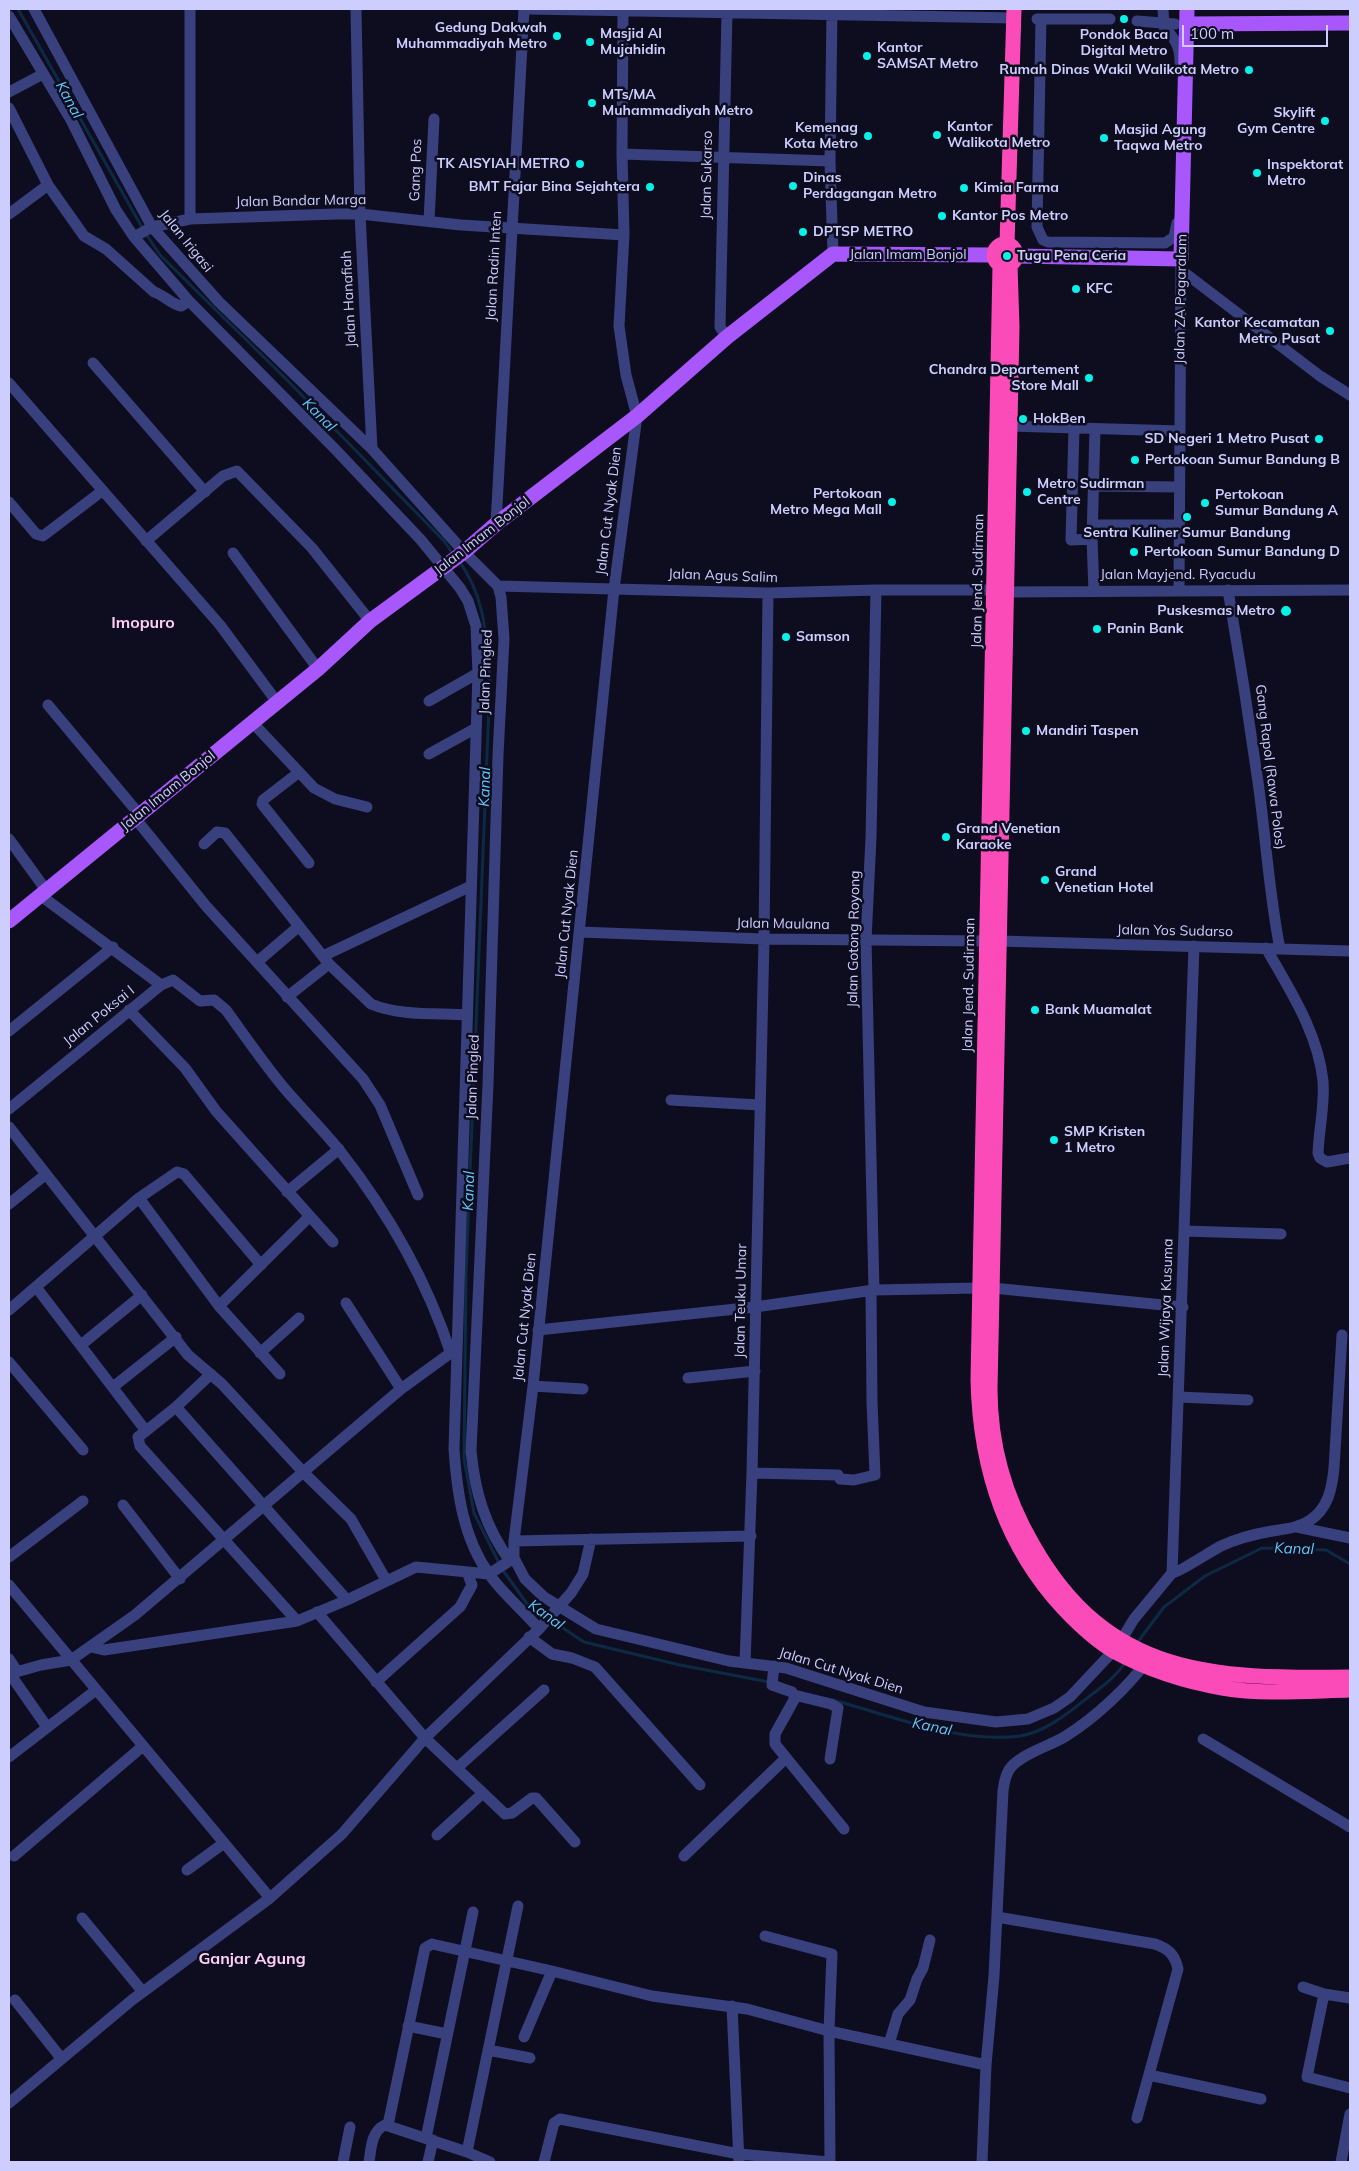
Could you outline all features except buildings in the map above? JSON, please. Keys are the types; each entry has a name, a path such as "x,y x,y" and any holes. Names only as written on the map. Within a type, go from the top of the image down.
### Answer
{"highway":[{"path":"1005,257 1014,13"},
{"name":"Jalan Jend. Sudirman","path":"1001,591 1012,328 1005,257"},
{"name":"Jalan Jend. Sudirman","path":"1005,257 1001,591 986,1288 990,1404 995,1445 1010,1501 1021,1524 1057,1583 1087,1615 1132,1653"},
{"path":"1132,1653 1230,1675 1282,1678 1350,1677"},
{"path":"1132,1653 1202,1684 1231,1689 1283,1692 1350,1690"}],"main road":[{"name":"Jalan ZA Pagaralam","path":"1181,264 1175,24 1187,9"},
{"path":"1175,24 1350,22"},
{"name":"Jalan Imam Bonjol","path":"9,921 318,669 370,621 464,552 496,524 637,416 727,337 833,254 1005,257 1181,264"}],"street":[{"name":"Jalan Irigasi","path":"34,9 151,227 218,302 372,449"},
{"path":"190,9 190,219"},
{"name":"Jalan Hanafiah","path":"356,9 360,214 372,449"},
{"name":"Jalan Radin Inten","path":"496,524 524,9"},
{"path":"530,9 1014,13"},
{"path":"1162,9 1175,24"},
{"path":"623,10 622,154 624,235 619,326 626,375 637,416"},
{"path":"832,11 830,161 833,254"},
{"name":"Jalan Sukarso","path":"727,12 722,157 720,327 727,337"},
{"path":"9,16 71,120 116,210 135,237 189,301 335,448 445,566 468,600 476,626 478,672 454,1351 454,1449 456,1477 467,1531 490,1573 542,1626"},
{"path":"1110,19 1039,19 1037,227 1042,240 1048,242 1165,243 1174,237 1177,230 1180,52 1176,39 1164,27 1175,24"},
{"path":"1136,21 1175,24"},
{"path":"9,92 43,74"},
{"path":"9,108 48,185 84,236 106,249 154,292 161,293 181,306 189,301"},
{"name":"Gang Pos","path":"429,222 434,119"},
{"path":"622,154 830,161"},
{"path":"9,214 48,185"},
{"name":"Jalan Bandar Marga","path":"135,237 151,227 190,219 360,214 511,229 624,235"},
{"path":"1181,264 1320,376 1350,395"},
{"name":"Jalan ZA Pagaralam","path":"1179,590 1181,264"},
{"path":"93,363 205,492"},
{"path":"9,382 102,491 220,624 277,702"},
{"name":"Jalan Cut Nyak Dien","path":"637,416 614,589 533,1386 510,1561 556,1610 596,1629 729,1661 774,1667 915,1710 996,1722 1028,1719 1054,1708 1132,1653"},
{"path":"1009,426 1180,431"},
{"path":"1074,428 1071,540 1092,540"},
{"path":"1094,591 1092,540 1095,429"},
{"path":"372,449 464,552 498,586"},
{"path":"146,541 228,473 240,473 312,548 370,621"},
{"path":"1094,486 1179,487"},
{"path":"9,502 36,534 43,536 102,491"},
{"path":"1093,525 1179,525"},
{"path":"233,553 318,669"},
{"name":"Jalan Agus Salim","path":"498,586 768,593 876,590 1001,591"},
{"name":"Jalan Pingled","path":"498,586 501,597 504,640 498,755 488,1085 471,1451 476,1490 481,1509 498,1544 510,1561"},
{"name":"Jalan Gotong Royong","path":"752,1473 838,1475 840,1479 854,1480 875,1475 872,1402 873,1290 866,940 871,838 876,590"},
{"name":"Gang Rapol (Rawa Polos)","path":"1228,590 1246,697 1272,906 1280,949"},
{"name":"Jalan Mayjend. Ryacudu","path":"1001,591 1350,590"},
{"name":"Jalan Teuku Umar","path":"745,1663 751,1536 755,1371 764,939 768,593"},
{"path":"429,701 478,672"},
{"path":"48,705 206,906 339,1052 374,1096 418,1195"},
{"path":"252,722 314,788 324,794 367,807"},
{"path":"429,754 476,728"},
{"path":"298,773 263,800 262,804 309,863"},
{"path":"204,844 217,832 226,833 298,927 326,960 371,1004 379,1008 467,1015"},
{"name":"Jalan Poksai I","path":"9,839 43,892 161,985 9,1109"},
{"path":"287,997 326,960 471,886"},
{"path":"257,962 298,927"},
{"name":"Jalan Maulana","path":"580,932 764,939 992,941"},
{"name":"Jalan Yos Sudarso","path":"992,941 1350,951"},
{"name":"Jalan Wijaya Kusuma","path":"1172,1573 1183,1307 1194,946"},
{"path":"9,1031 113,947"},
{"path":"1266,948 1304,1018 1319,1063 1323,1081 1320,1158 1327,1162 1350,1158"},
{"path":"161,985 173,980 200,1001 214,1000 220,1003 283,1087 339,1150 387,1217 454,1351"},
{"path":"128,1010 185,1068 216,1111 333,1242"},
{"path":"671,1100 760,1105"},
{"path":"9,1127 45,1175 197,1365 211,1374 304,1473 351,1519 386,1580"},
{"path":"287,1192 339,1150"},
{"path":"9,1310 95,1238 139,1198 171,1175 183,1173 261,1265"},
{"path":"9,1204 45,1175"},
{"path":"139,1198 218,1306 280,1374"},
{"path":"218,1306 310,1216"},
{"path":"1184,1230 1280,1234"},
{"path":"36,1287 146,1431"},
{"path":"538,1330 755,1307 873,1290 986,1288 1183,1307"},
{"path":"81,1345 142,1295"},
{"path":"346,1303 401,1389"},
{"path":"260,1352 299,1318"},
{"path":"982,2162 986,2065 997,1917 1003,1791 1006,1775 1011,1766 1066,1736 1089,1719 1132,1653 1134,1619 1172,1573 1178,1573 1206,1554 1243,1537 1296,1527 1309,1521 1327,1503 1332,1488 1342,1335"},
{"path":"113,1387 176,1337"},
{"path":"12,1673 71,1660 91,1647 180,1579 224,1539 265,1507 401,1389 454,1351"},
{"path":"9,1362 83,1450"},
{"path":"688,1378 755,1371"},
{"path":"211,1374 176,1407 138,1437 140,1446 297,1621"},
{"path":"533,1386 583,1389"},
{"path":"1179,1397 1248,1400"},
{"path":"176,1407 347,1600"},
{"path":"9,1556 83,1501"},
{"path":"123,1506 180,1579"},
{"path":"1296,1527 1350,1538"},
{"path":"514,1541 751,1536"},
{"path":"9,2104 61,2058 143,1992 270,1898 342,1834 425,1738 542,1626 556,1610 579,1582 586,1564 591,1539"},
{"path":"91,1647 104,1650 297,1621 347,1600 416,1567 490,1573 510,1561"},
{"path":"376,1682 460,1607 472,1585 467,1572"},
{"path":"9,1584 270,1898"},
{"path":"317,1612 425,1738 483,1793 507,1814 536,1798 575,1842"},
{"path":"529,1637 552,1654 572,1658 595,1666 700,1785"},
{"path":"9,1659 12,1673 47,1727"},
{"path":"774,1667 772,1684 794,1695 831,1704 838,1708 830,1759"},
{"path":"9,1757 96,1690"},
{"path":"457,1768 544,1690"},
{"path":"794,1695 794,1701 774,1738 775,1744 844,1829"},
{"path":"1204,1739 1350,1827"},
{"path":"14,1856 143,1746"},
{"path":"684,1856 786,1758"},
{"path":"437,1835 483,1793"},
{"path":"187,1870 224,1843"},
{"path":"467,2152 518,1906"},
{"path":"428,2162 447,2034 473,1912"},
{"path":"997,1917 1155,1944 1170,1952 1176,1959 1178,1969 1137,2118"},
{"path":"82,1918 143,1992"},
{"path":"544,2162 554,2123 560,2119 739,2158 830,2162 829,2031 832,1954 765,1936"},
{"path":"888,2044 898,2014 910,2000 923,1968 930,1940"},
{"path":"388,2125 426,1946 432,1944 552,1970 652,1996 732,2006 829,2031 986,2065"},
{"path":"524,2037 552,1970"},
{"path":"1303,1987 1324,1994 1350,1998"},
{"path":"1324,1994 1307,2076 1350,2088"},
{"path":"15,2000 61,2058"},
{"path":"732,2006 739,2158"},
{"path":"408,2026 447,2034"},
{"path":"488,2050 530,2058"},
{"path":"1149,2075 1261,2099"},
{"path":"1341,2162 1350,2114"},
{"path":"369,2162 375,2134 379,2127 388,2125 467,2152 490,2162"},
{"path":"343,2162 350,2127"}],"waterway":[{"name":"Kanal","path":"18,9 143,229"},
{"name":"Kanal","path":"146,234 160,255 285,378 444,541 453,554"},
{"name":"Kanal","path":"459,561 475,589 480,604 486,633 490,681 466,1272 464,1459 474,1513 499,1563"},
{"name":"Kanal","path":"1137,1643 1164,1607 1205,1576 1262,1548 1326,1550 1350,1564"},
{"name":"Kanal","path":"502,1569 528,1605 584,1642 680,1665 769,1682"},
{"name":"Kanal","path":"833,1700 925,1727 950,1732 974,1736 1020,1736 1038,1731 1063,1716 1107,1682 1125,1663"}],"place":[{"name":"Pondok Baca Digital Metro","path":"1124,19"},
{"name":"Gedung Dakwah Muhammadiyah Metro","path":"557,36"},
{"name":"Masjid Al Mujahidin","path":"590,42"},
{"name":"Kantor SAMSAT Metro","path":"867,56"},
{"name":"Rumah Dinas Wakil Walikota Metro","path":"1249,70"},
{"name":"MTs/MA Muhammadiyah Metro","path":"592,103"},
{"name":"Skylift Gym Centre","path":"1325,121"},
{"name":"Kantor Walikota Metro","path":"937,135"},
{"name":"Kemenag Kota Metro","path":"868,136"},
{"name":"Masjid Agung Taqwa Metro","path":"1104,138"},
{"name":"TK AISYIAH METRO","path":"580,164"},
{"name":"Inspektorat Metro","path":"1257,173"},
{"name":"Dinas Perdagangan Metro","path":"793,186"},
{"name":"BMT Fajar Bina Sejahtera","path":"650,187"},
{"name":"Kimia Farma","path":"964,188"},
{"name":"Kantor Pos Metro","path":"942,216"},
{"name":"DPTSP METRO","path":"803,232"},
{"name":"Tugu Pena Ceria","path":"1007,256"},
{"name":"KFC","path":"1076,289"},
{"name":"Kantor Kecamatan Metro Pusat","path":"1330,331"},
{"name":"Chandra Departement Store Mall","path":"1089,378"},
{"name":"HokBen","path":"1023,419"},
{"name":"SD Negeri 1 Metro Pusat","path":"1319,439"},
{"name":"Pertokoan Sumur Bandung B","path":"1135,460"},
{"name":"Metro Sudirman Centre","path":"1027,492"},
{"name":"Pertokoan Metro Mega Mall","path":"892,502"},
{"name":"Pertokoan Sumur Bandung A","path":"1205,503"},
{"name":"Sentra Kuliner Sumur Bandung","path":"1187,517"},
{"name":"Pertokoan Sumur Bandung D","path":"1134,552"},
{"name":"Puskesmas Metro","path":"1286,611"},
{"name":"Panin Bank","path":"1097,629"},
{"name":"Samson","path":"786,637"},
{"name":"Mandiri Taspen","path":"1026,731"},
{"name":"Grand Venetian Karaoke","path":"946,837"},
{"name":"Grand Venetian Hotel","path":"1045,880"},
{"name":"Bank Muamalat","path":"1035,1010"},
{"name":"SMP Kristen 1 Metro","path":"1054,1140"}],"district":[{"name":"Imopuro","path":"143,623"},
{"name":"Ganjar Agung","path":"252,1959"}]}
